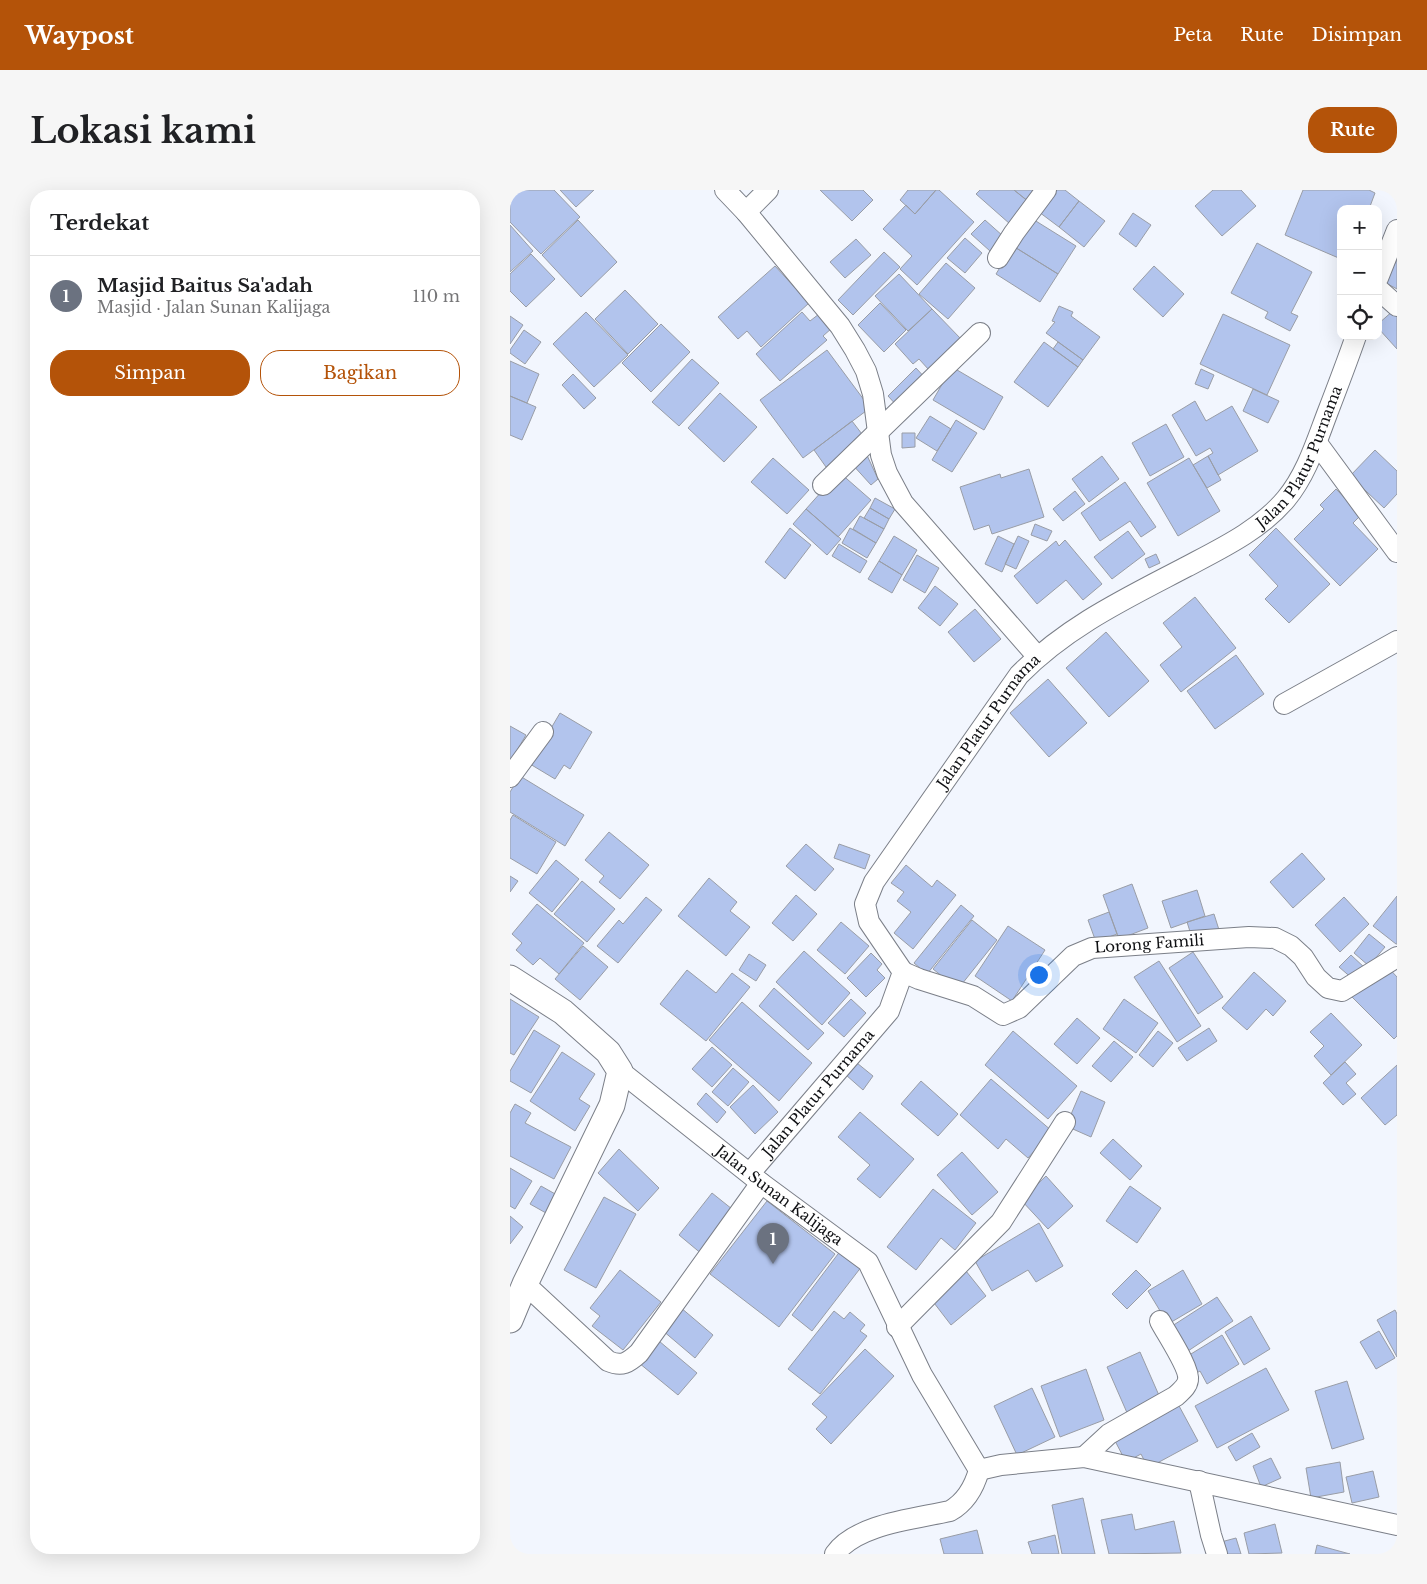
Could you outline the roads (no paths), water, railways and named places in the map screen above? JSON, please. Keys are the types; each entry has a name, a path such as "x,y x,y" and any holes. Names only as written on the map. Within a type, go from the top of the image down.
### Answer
{"street":[{"path":"725,190 746,212 840,326 855,350 866,371 873,394 881,455 887,473 903,503 1038,656"},
{"path":"746,212 768,190"},
{"path":"998,258 1046,190"},
{"path":"1382,268 1397,230"},
{"path":"1382,293 1397,306"},
{"path":"823,485 980,333"},
{"name":"Jalan Platur Purnama","path":"525,1284 608,1361 622,1365 639,1353 756,1178 889,1011 903,972 869,922 865,904 874,882 1019,675 1038,656 1090,618 1232,542 1268,518 1286,499 1299,481 1317,443 1355,340"},
{"path":"1317,443 1397,552"},
{"path":"1284,704 1397,641"},
{"path":"510,777 543,732"},
{"name":"Lorong Famili","path":"903,972 973,996 1003,1014 1019,1008 1073,956 1092,948 1249,937 1275,938 1291,946 1302,957 1316,977 1328,988 1342,991 1394,963"},
{"name":"Jalan Sunan Kalijaga","path":"510,978 564,1012 608,1052 620,1072 868,1262 897,1327 922,1375 979,1470"},
{"path":"510,1320 525,1284 612,1106 620,1072"},
{"path":"897,1327 1001,1222 1065,1122"},
{"path":"1084,1458 1109,1434 1176,1396 1185,1388 1189,1378 1186,1368 1160,1321"},
{"path":"835,1554 839,1547 848,1540 873,1528 950,1511 960,1506 976,1480 979,1470 1001,1465 1084,1458 1199,1481 1397,1525"},
{"path":"1199,1481 1217,1554"}],"place":[{"name":"Masjid Baitus Sa'adah","path":"773,1264"}]}
